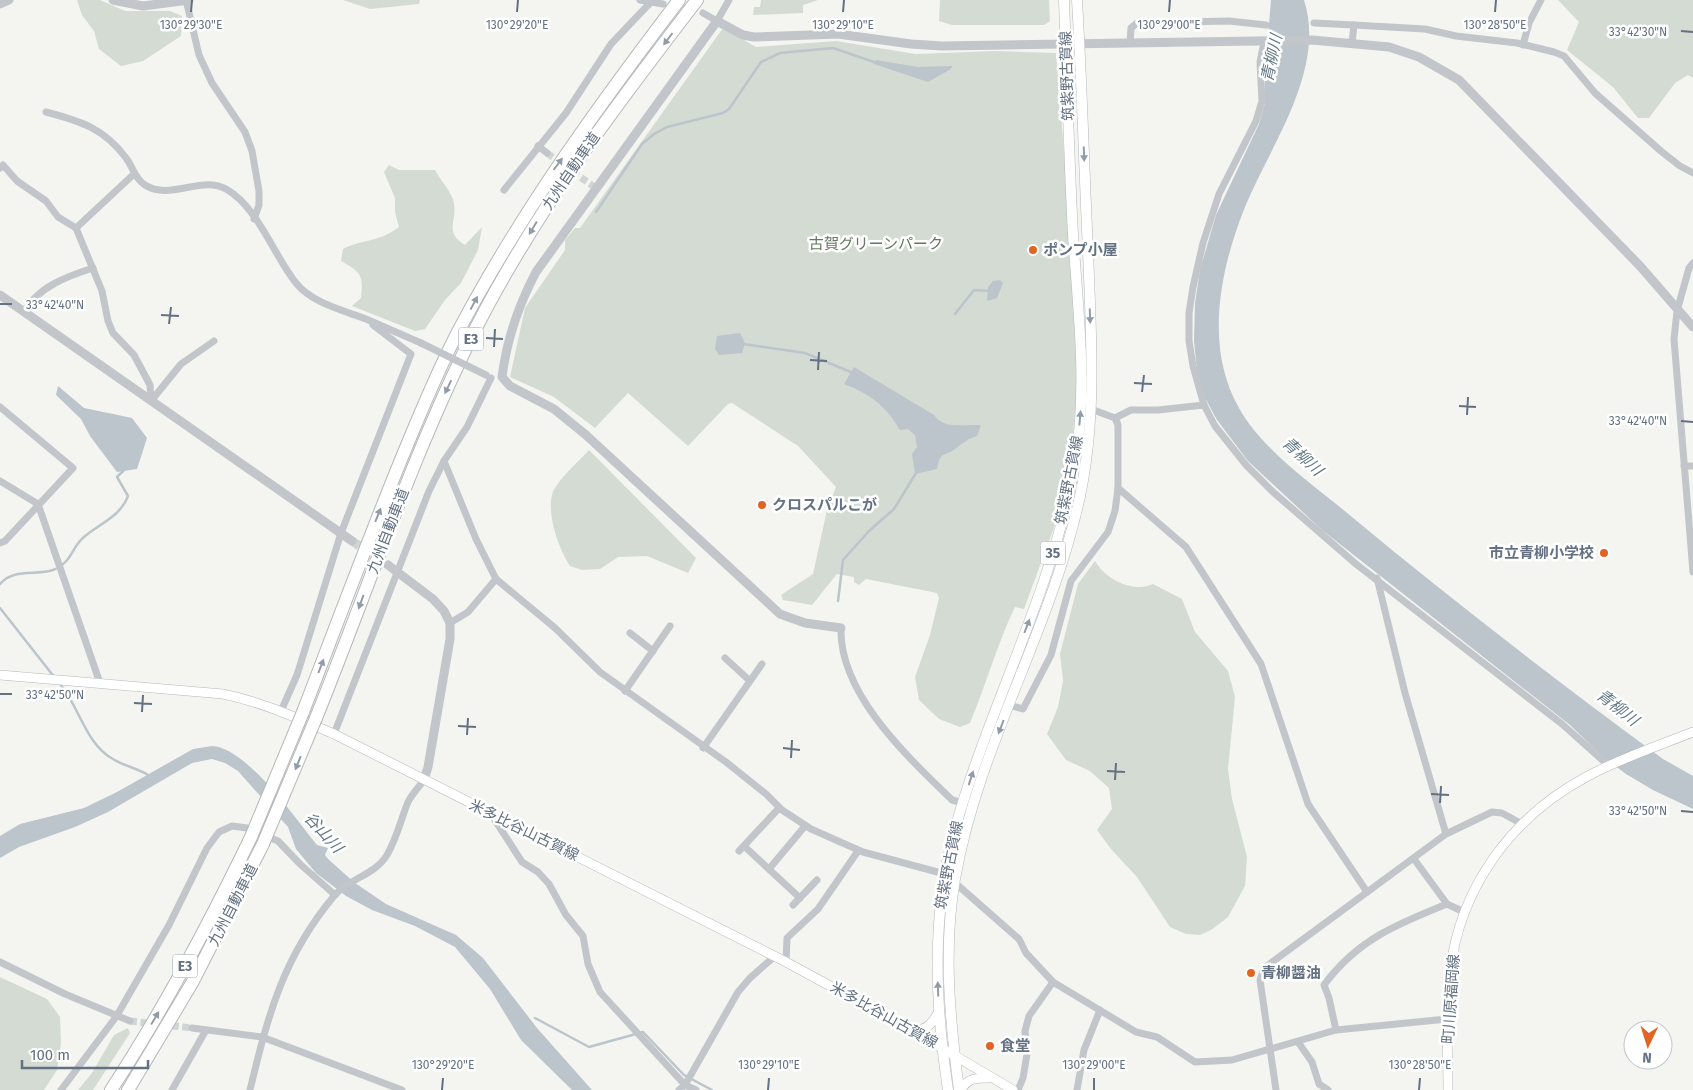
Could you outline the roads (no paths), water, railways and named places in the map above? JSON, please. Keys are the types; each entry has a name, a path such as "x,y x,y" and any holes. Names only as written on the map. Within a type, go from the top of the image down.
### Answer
{"highway":[{"name":"九州自動車道","path":"111,1090 176,983 214,913 251,837 304,712 380,511 423,408 459,330 511,235 553,171 605,97 679,0"},
{"name":"九州自動車道","path":"128,1090 157,1045 228,917 264,844 316,718 409,477 438,407 477,326 549,202 604,123 697,0"},
{"path":"133,1090 157,1045"}],"main road":[{"name":"筑紫野古賀線","path":"948,1090 939,1011 938,940 945,874 963,803 1045,578 1060,529 1076,460 1081,366 1072,208 1064,0"},
{"name":"筑紫野古賀線","path":"960,1090 950,1023 948,959 955,880 973,807 1072,528 1086,465 1091,409 1092,366 1077,0"},
{"name":"米多比谷山古賀線","path":"0,675 223,694 251,700 281,711 334,734 775,956 913,1030 955,1057 1013,1090"},
{"name":"町川原福岡線","path":"1448,1090 1447,1019 1451,960 1464,912 1491,860 1522,824 1555,795 1612,765 1693,732"},
{"path":"913,1030 921,1030 928,1026 939,1011"},
{"path":"960,1090 967,1081 973,1078 992,1078"}],"street":[{"path":"0,4 9,0"},
{"path":"114,0 143,6 187,0 199,55 212,82 245,132 252,151 259,191 259,205 254,219"},
{"path":"640,0 663,4"},
{"path":"502,377 513,323 523,296 536,272 717,21 729,0"},
{"path":"1523,44 1529,23 1541,0"},
{"path":"504,190 566,113 611,44 650,3"},
{"path":"703,12 743,35 754,37 821,33 942,46 1080,42 1306,41 1389,47 1419,57 1459,80 1640,266 1693,327"},
{"path":"1130,43 1131,28 1137,23 1229,20 1266,25"},
{"path":"1314,23 1425,28 1456,36 1523,44 1564,56 1595,93 1674,162 1693,173"},
{"path":"1352,43 1354,25"},
{"path":"1267,42 1260,62 1262,101 1256,121 1219,194 1203,243 1193,287 1189,340 1193,366 1204,405 1215,426 1253,472 1356,564 1377,578 1612,765"},
{"path":"46,112 83,122 97,129 124,156 134,174 145,185 160,190 219,186 237,197 254,219 296,283 320,301 421,343 488,376 502,377 510,386 554,409 586,435 780,614 805,623 841,628 840,644 852,678 885,732 952,800 963,803"},
{"path":"538,146 547,153"},
{"path":"1,164 17,181 46,200 58,217 76,228 102,291 108,321 113,333 134,355 150,384 151,401"},
{"path":"76,228 134,174"},
{"path":"1693,263 1689,268 1677,310 1674,339 1693,572"},
{"path":"25,312 29,305 62,278 93,268"},
{"path":"0,295 352,541"},
{"path":"281,711 297,676 341,533 411,354 365,319"},
{"path":"151,401 181,364 214,341"},
{"path":"334,734 429,491 444,461 467,427 488,376"},
{"path":"1091,409 1115,418 1131,410 1158,410 1204,405"},
{"path":"0,407 73,468 0,543"},
{"path":"1009,705 1023,709 1051,656 1071,581 1108,532 1115,511 1118,488 1119,432 1115,418"},
{"path":"444,461 476,539 496,579 555,628 600,672 746,778 779,808 805,826 858,851 945,874 955,880 1019,940 1026,953 1053,982 1136,1032 1157,1037 1195,1062 1232,1060 1336,1030 1447,1019"},
{"path":"1684,466 1693,466"},
{"path":"0,482 38,504 100,683"},
{"path":"1118,488 1186,547 1261,664 1308,804 1367,892"},
{"path":"250,1090 262,1037 279,984 295,950 336,894 354,880 363,878 380,864 388,854 409,800 424,780 449,648 450,623 433,599 388,565"},
{"path":"1377,578 1405,693 1446,834"},
{"path":"450,623 468,612 496,579"},
{"path":"625,691 670,626"},
{"path":"630,633 653,651"},
{"path":"725,658 750,681"},
{"path":"703,748 762,664"},
{"path":"779,808 742,848 769,869 800,898"},
{"path":"1276,1090 1260,980 1264,968 1446,834 1492,812 1502,812 1522,824"},
{"path":"491,814 522,862 538,872 549,884 566,915 583,936 588,964 600,992 685,1085 696,1090"},
{"path":"61,1090 116,1017 168,925 213,837 225,828 232,826 247,828 278,841 300,864 336,894"},
{"path":"769,869 805,826"},
{"path":"786,962 787,938 818,909 858,851"},
{"path":"1414,859 1447,904 1464,912"},
{"path":"793,905 817,880"},
{"path":"1336,1030 1324,985 1329,977 1361,946 1379,934 1447,904"},
{"path":"679,1090 685,1085 738,992 750,978 775,956"},
{"path":"0,962 116,1017 130,1021"},
{"path":"1018,1090 1023,1078 1027,1054 1025,1031 1029,1016 1053,982"},
{"path":"1077,1090 1084,1050 1100,1010"},
{"path":"192,1028 262,1037 402,1090"},
{"path":"172,1090 206,1030"},
{"path":"1298,1042 1312,1062 1319,1084 1328,1090"}],"water":[{"name":"青柳川","path":"1271,0 1304,0 1309,27 1308,54 1292,109 1243,212 1227,260 1222,285 1219,336 1222,361 1228,385 1239,408 1261,438 1306,480 1467,610 1584,700 1663,759 1693,776 1693,809 1653,790 1626,774 1603,757 1570,725 1322,530 1248,461 1217,420 1204,396 1197,371 1194,341 1195,303 1200,270 1216,215 1259,124 1265,103 1265,73"},
{"path":"876,60 918,67 952,66 951,69 928,82 874,64"},
{"path":"1000,280 1003,283 997,298 987,301 988,287 993,281"},
{"path":"740,333 745,343 742,353 719,355 715,349 717,336"},
{"path":"854,367 934,415 943,423 981,425 977,436 943,455 937,469 915,474 912,454 917,447 915,435 908,429 900,430 889,414 876,402 862,392 844,384"},
{"path":"58,386 84,408 132,418 147,438 137,469 117,472 90,436 81,419 56,395"},
{"path":"212,746 226,750 255,771 283,802 317,845 328,848 325,855 328,859 355,883 386,904 456,935 483,958 537,1028 592,1090 572,1090 521,1040 490,989 455,947 415,926 372,910 346,896 316,873 296,849 288,827 238,771 225,763 212,759 192,763 108,812 75,827 19,847 0,858 0,836 20,824 84,808 117,792 193,749"}],"waterway":[{"path":"596,212 642,144 654,134 667,127 723,113 729,109 761,62 780,53 833,48 877,63"},
{"path":"955,314 974,290 990,291"},
{"path":"743,344 805,353 853,373"},
{"path":"0,584 18,574 46,572 64,563 80,541 115,514 125,503 128,496 117,477 125,469"},
{"path":"838,601 843,560 869,531 894,509 916,473"},
{"path":"0,608 55,678"},
{"path":"60,684 67,693 89,735 104,753 148,775"},
{"path":"535,1018 589,1047 643,1032 684,1075 712,1090"}],"tunnel":[{"path":"547,153 597,189"},
{"path":"352,541 388,565"},
{"path":"130,1021 192,1028"}],"place":[{"name":"ポンプ小屋","path":"1033,250"},
{"name":"クロスパルこが","path":"762,505"},
{"name":"市立青柳小学校","path":"1604,553"},
{"name":"青柳醤油","path":"1251,973"},
{"name":"食堂","path":"990,1046"}],"park label":[{"name":"古賀グリーンパーク","path":"876,244"}],"water label":[{"name":"谷山川","path":"324,832"}]}
